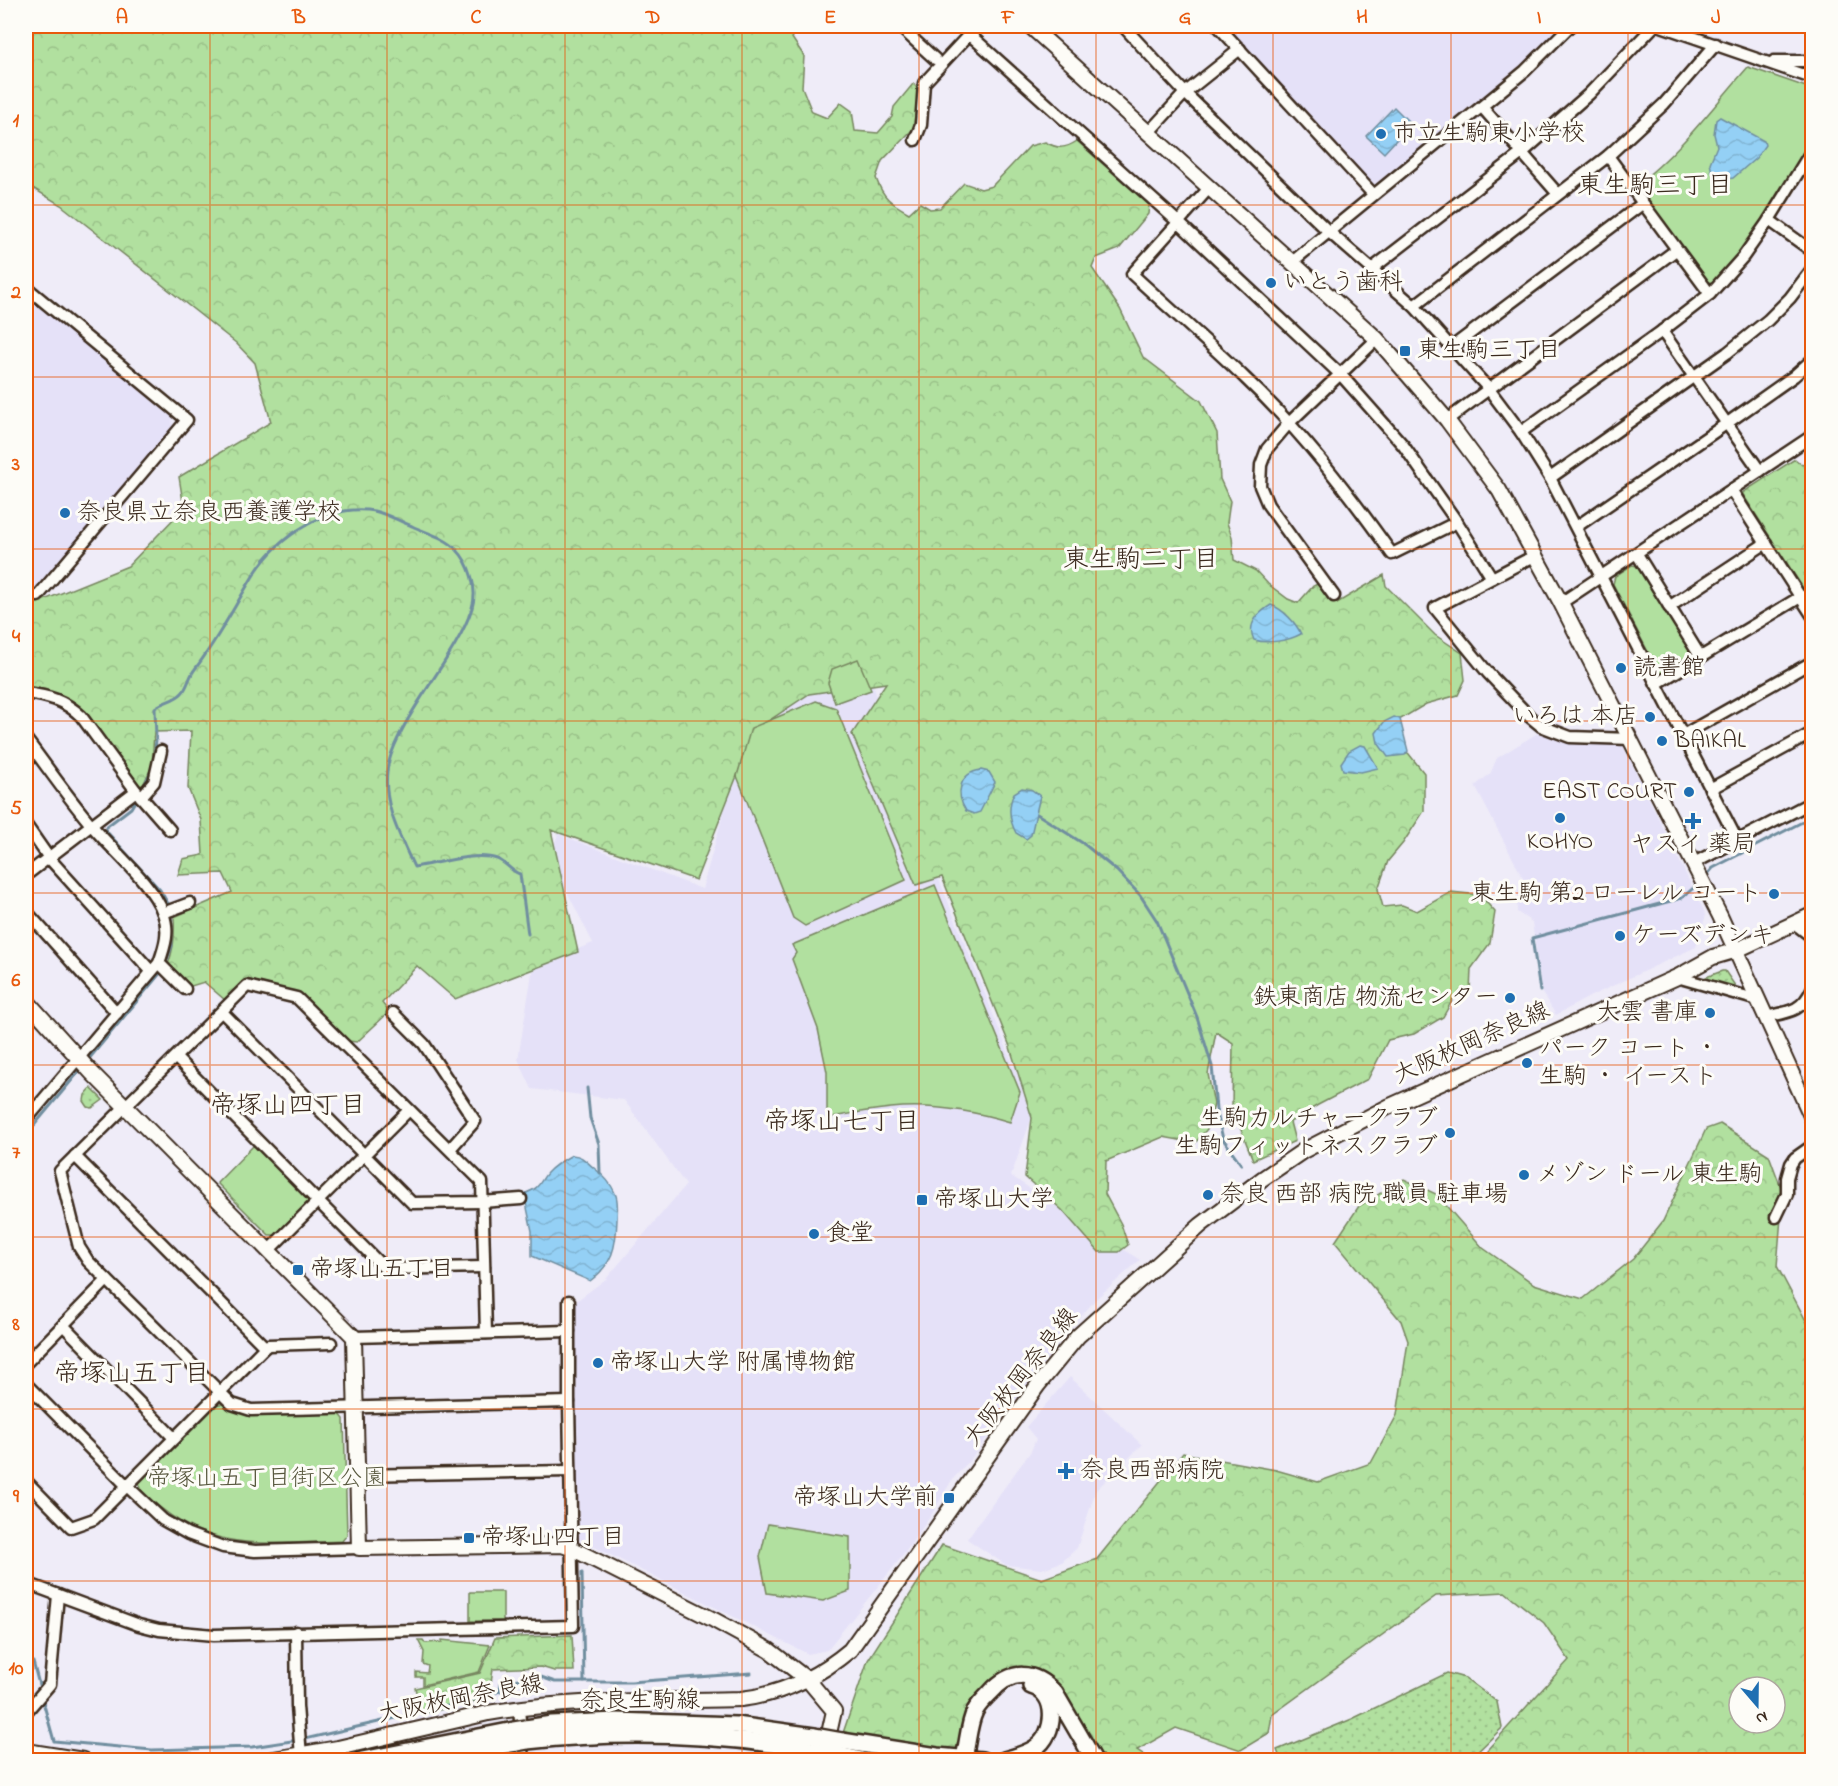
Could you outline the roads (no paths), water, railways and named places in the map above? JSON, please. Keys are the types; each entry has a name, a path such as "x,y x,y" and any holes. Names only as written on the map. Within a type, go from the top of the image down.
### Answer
{"main road":[{"path":"973,1756 975,1712 998,1684 1018,1675 1032,1676 1047,1684 1055,1693 1094,1761"},
{"path":"973,1756 979,1719 1002,1691 1020,1684 1038,1688 1051,1705 1052,1725 1046,1739 1035,1748 1004,1761"},
{"name":"奈良生駒線","path":"423,1761 521,1736 552,1724 616,1721 736,1725 816,1753"},
{"name":"奈良生駒線","path":"362,1761 521,1736 728,1739 816,1753 840,1748 919,1761"},
{"name":"奈良生駒線","path":"840,1748 861,1761"},
{"path":"840,1748 937,1756 973,1756"}],"street":[{"path":"899,26 935,59"},
{"path":"915,140 921,125 924,83 977,26"},
{"path":"1030,26 1377,339 1447,420 1499,490 1562,603 1694,863 1811,1111"},
{"path":"1123,26 1185,93 1328,231 1414,306 1488,388 1521,432 1550,478 1737,840"},
{"path":"1218,26 1373,194"},
{"path":"1292,262 1525,71 1570,26"},
{"path":"1373,268 1522,153 1589,94 1654,26"},
{"path":"1661,26 1667,26 1812,78"},
{"path":"969,34 1178,222 1341,375 1403,445 1457,522 1492,578"},
{"path":"1414,306 1608,156 1664,104 1716,44"},
{"path":"1149,132 1185,93 1240,49"},
{"path":"1765,61 1812,61"},
{"path":"1482,107 1558,194"},
{"path":"1521,432 1710,294 1743,257 1812,150"},
{"path":"1608,156 1710,294"},
{"path":"1210,187 1132,274 1247,379 1289,423 1362,512 1392,554 1457,522"},
{"path":"1452,346 1642,204"},
{"path":"1769,220 1812,251"},
{"path":"1447,420 1676,250"},
{"path":"1550,478 1695,378 1768,320 1790,298 1812,268"},
{"path":"26,287 187,420 38,596"},
{"path":"1662,331 1760,471"},
{"path":"1334,596 1268,505 1260,486 1261,465 1267,448 1289,423 1377,339"},
{"path":"1576,526 1726,424 1794,376 1812,360"},
{"path":"1562,603 1812,436"},
{"path":"1732,491 1802,596 1812,615"},
{"path":"1669,607 1766,543"},
{"path":"1637,554 1700,656"},
{"path":"1536,555 1435,608 1488,673 1541,726 1570,737 1631,740"},
{"path":"1656,684 1802,596"},
{"path":"1683,735 1812,662"},
{"path":"26,693 45,696 70,706 81,716 138,794 170,830"},
{"path":"1710,789 1812,733"},
{"path":"26,739 92,826 154,896 167,926 165,945 155,967 26,1120"},
{"path":"26,875 154,782 161,751"},
{"path":"1694,863 1812,802"},
{"path":"26,825 49,858 155,967 185,989"},
{"path":"163,913 190,903"},
{"path":"26,911 117,1013"},
{"name":"大阪枚岡奈良線","path":"268,1761 301,1756 477,1715 519,1708 594,1701 741,1699 776,1692 808,1680 830,1667 850,1650 1038,1385 1078,1336 1201,1225 1262,1179 1304,1152 1377,1112 1677,977 1713,957 1737,950 1812,915"},
{"path":"1794,923 1812,937"},
{"path":"1677,977 1758,1000"},
{"path":"486,1333 482,1182 297,998 248,986 60,1171 79,1247 88,1261 232,1404 251,1410 569,1402"},
{"path":"1766,1017 1800,1007 1807,1001 1812,989"},
{"path":"27,1006 354,1337 359,1548"},
{"path":"222,1012 412,1203 521,1199"},
{"path":"393,1013 424,1044 475,1121 450,1149"},
{"path":"176,1058 385,1269 484,1267"},
{"path":"269,1250 409,1110"},
{"path":"1776,1218 1787,1194 1787,1178 1791,1164 1795,1158 1812,1146"},
{"path":"75,1156 265,1347"},
{"path":"26,1363 106,1280"},
{"path":"26,1583 139,1625 159,1630 214,1635 573,1626 569,1301"},
{"path":"63,1325 174,1438"},
{"path":"354,1337 569,1331"},
{"path":"26,1481 71,1527 94,1519 265,1347 268,1345 332,1343"},
{"path":"26,1384 163,1520 188,1534 223,1547 255,1551 562,1545 571,1548 736,1631 769,1650 808,1680 834,1711 816,1753"},
{"path":"358,1475 570,1470"},
{"path":"26,1712 50,1684 58,1595"},
{"path":"296,1632 297,1706 301,1756"},
{"path":"519,1708 523,1761"},
{"path":"26,1751 83,1761"}],"water":[{"path":"1394,107 1411,124 1384,153 1366,136"},
{"path":"1720,117 1764,141 1765,145 1756,158 1733,178 1718,181 1712,173 1710,163 1717,146 1714,134 1716,120"},
{"path":"1271,605 1289,617 1301,634 1278,641 1254,640 1252,624 1258,615"},
{"path":"1394,717 1400,719 1408,751 1405,755 1388,757 1378,743 1376,733 1384,722"},
{"path":"1360,745 1365,746 1378,768 1361,772 1343,770 1341,763 1349,751"},
{"path":"981,770 989,772 995,782 980,812 974,814 966,811 960,791 968,775"},
{"path":"1022,788 1032,790 1040,796 1031,835 1026,839 1016,833 1010,813 1014,793"},
{"path":"572,1155 582,1158 604,1176 615,1193 618,1206 612,1254 604,1268 590,1281 532,1256 532,1231 526,1193 537,1187 547,1173"}],"waterway":[{"path":"154,759 155,708 176,698 184,691 193,672 219,634 255,573 265,559 291,535 322,517 357,510 384,514 441,538 452,545 465,561 472,577 474,601 458,639 408,718 394,748 389,762 386,785 390,809 414,867 478,856 500,860 520,874 528,934"},
{"path":"142,790 152,769"},
{"path":"137,798 131,808 106,827 106,831 160,890 170,907"},
{"path":"1037,814 1084,844 1117,871 1140,895 1157,921 1197,1017 1212,1066 1216,1109 1223,1139 1241,1164"},
{"path":"1706,876 1713,868 1812,817"},
{"path":"1540,991 1532,938 1682,898 1699,883"},
{"path":"165,965 172,946 171,913"},
{"path":"88,1060 162,971"},
{"path":"26,1135 82,1068"},
{"path":"587,1088 590,1118 599,1144 600,1173"},
{"path":"582,1573 584,1682"},
{"path":"26,1661 33,1662 41,1692"},
{"path":"42,1698 54,1741 152,1750 252,1747 305,1739 465,1702 500,1691 501,1683 510,1680 541,1677 555,1682 631,1682 751,1673"}],"place":[{"name":"市立生駒東小学校","path":"1381,134"},
{"name":"いとう歯科","path":"1271,283"},
{"name":"東生駒三丁目","path":"1405,351"},
{"name":"奈良県立奈良西養護学校","path":"65,513"},
{"name":"読書館","path":"1621,668"},
{"name":"いろは 本店","path":"1650,717"},
{"name":"BAIKAL","path":"1662,741"},
{"name":"EAST COURT","path":"1689,792"},
{"name":"KOHYO","path":"1560,818"},
{"name":"ヤスイ 薬局","path":"1693,821"},
{"name":"東生駒 第2 ローレル コート","path":"1774,894"},
{"name":"ケーズデンキ","path":"1620,936"},
{"name":"鉄東商店 物流センター","path":"1510,998"},
{"name":"大雲 書庫","path":"1710,1013"},
{"name":"パーク コート ・ 生駒 ・ イースト","path":"1527,1063"},
{"name":"生駒カルチャークラブ 生駒フィットネスクラブ","path":"1450,1133"},
{"name":"メゾン ドール 東生駒","path":"1524,1175"},
{"name":"奈良 西部 病院 職員 駐車場","path":"1208,1195"},
{"name":"帝塚山大学","path":"922,1200"},
{"name":"食堂","path":"814,1234"},
{"name":"帝塚山五丁目","path":"298,1270"},
{"name":"帝塚山大学 附属博物館","path":"598,1363"},
{"name":"奈良西部病院","path":"1066,1471"},
{"name":"帝塚山大学前","path":"949,1498"},
{"name":"帝塚山四丁目","path":"469,1538"}],"district":[{"name":"東生駒三丁目","path":"1655,187"},
{"name":"東生駒二丁目","path":"1141,561"},
{"name":"帝塚山四丁目","path":"288,1107"},
{"name":"帝塚山七丁目","path":"842,1123"},
{"name":"帝塚山五丁目","path":"132,1375"}],"park label":[{"name":"帝塚山五丁目街区公園","path":"267,1479"}]}
